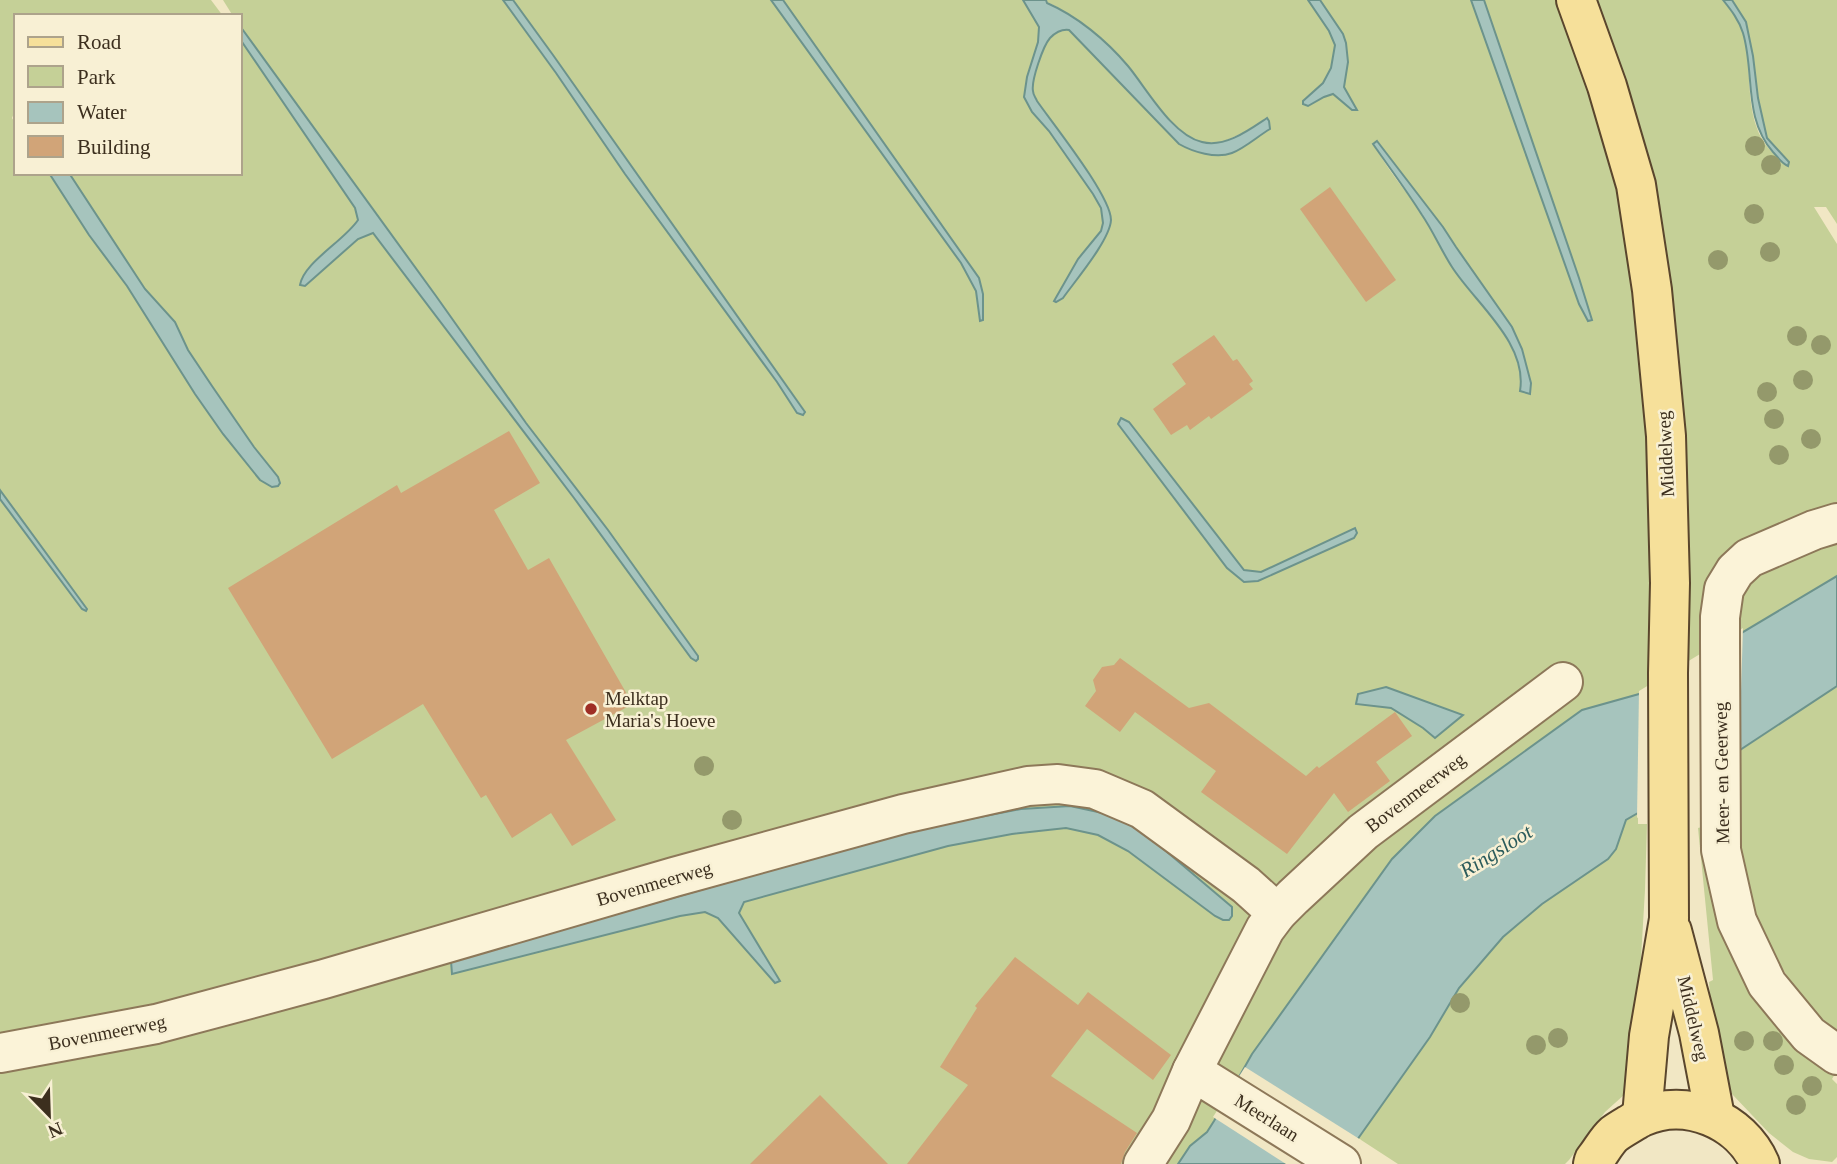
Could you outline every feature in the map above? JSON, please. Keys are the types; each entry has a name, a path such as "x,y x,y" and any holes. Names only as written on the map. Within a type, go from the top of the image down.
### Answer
{"main road":[{"name":"Middelweg","path":"1576,0 1607,86 1636,185 1652,290 1666,436 1670,583 1669,919 1648,1036 1642,1116"},
{"name":"Middelweg","path":"1669,919 1699,1034 1715,1117"},
{"path":"1593,1164 1614,1134 1642,1116 1666,1110 1691,1110 1715,1117 1738,1132 1755,1153 1760,1164"}],"street":[{"name":"Meer- en Geerweg","path":"1837,523 1749,558 1735,571 1724,589 1720,617 1721,850 1737,921 1767,984 1810,1035 1837,1055"},
{"name":"Bovenmeerweg","path":"1143,1164 1171,1120 1192,1071 1265,929 1277,913 1363,832 1563,682"},
{"name":"Bovenmeerweg","path":"0,1053 169,1021 877,821 1028,786 1058,784 1095,789 1142,810 1246,885 1277,913"},
{"name":"Meerlaan","path":"1192,1071 1341,1164"}],"green space":[{"path":"0,0 211,0 222,14 14,14 14,175 50,175 89,235 127,286 195,394 278,477 254,447 188,350 175,322 145,289 70,175 242,175 242,42 355,208 358,220 351,230 307,269 305,286 358,239 373,233 574,498 691,658 696,661 698,656 608,530 526,423 242,30 242,14 232,14 223,0 503,0 797,413 803,415 805,411 513,0 771,0 961,263 976,291 980,320 983,319 983,294 979,278 783,0 1023,0 1039,26 1038,42 1027,77 1032,112 1049,131 1093,194 1101,208 1103,224 1101,231 1078,259 1054,301 1056,302 1063,298 1104,241 1111,221 1033,94 1038,64 1052,36 1069,30 1179,144 1190,149 1226,154 1266,118 1245,132 1222,142 1205,143 1188,137 1087,26 1046,0 1308,0 1335,45 1331,68 1323,83 1303,101 1308,106 1333,94 1352,110 1356,110 1344,87 1348,62 1346,43 1320,0 1471,0 1579,304 1589,321 1579,278 1484,0 1723,0 1743,32 1756,127 1766,146 1783,163 1789,161 1767,138 1746,22 1732,0 1837,0 1837,224 1826,207 1814,207 1837,244 1837,576 1639,694 1582,710 1392,859 1252,1054 1207,1132 1190,1146 1178,1164 0,1164 0,499 86,611 0,490","holes":["1373,142 1443,227 1522,349 1529,394 1520,391 1520,373 1508,340 1451,266 1426,220 1389,170","1121,419 1129,423 1244,570 1261,572 1355,528 1357,533 1354,538 1258,581 1244,582 1227,568 1118,424","1386,687 1462,715 1435,738 1391,707"]},
{"path":"1837,686 1837,1033 1801,999 1766,941 1748,901 1737,853 1735,807 1741,750"},
{"path":"1638,814 1638,824 1647,824 1637,1070 1625,1094 1605,1112 1569,1160 1565,1164 1398,1164 1358,1138 1430,1037 1459,988 1503,937 1616,849 1626,820"},
{"path":"1702,827 1707,876 1717,915 1794,1039 1835,1074 1832,1079 1837,1084 1837,1157 1832,1162 1809,1159 1793,1152 1769,1133 1732,1094 1714,1049 1709,982 1713,980 1698,828"}],"water":[{"path":"503,0 513,0 553,55 805,412 803,415 797,413"},
{"path":"771,0 783,0 979,278 983,294 983,320 980,321 976,291 961,263"},
{"path":"1023,0 1046,0 1090,30 1128,66 1170,121 1191,138 1211,143 1228,140 1267,118 1270,129 1242,148 1226,155 1191,150 1179,144 1069,30 1052,36 1038,64 1033,94 1092,178 1102,195 1111,220 1105,238 1091,260 1063,298 1056,302 1054,301 1078,259 1101,231 1103,223 1101,208 1093,194 1049,131 1032,112 1024,97 1038,42 1039,27"},
{"path":"1308,0 1320,0 1343,34 1348,62 1344,87 1357,110 1352,110 1333,94 1308,106 1303,104 1323,83 1331,68 1335,45"},
{"path":"1471,0 1484,0 1592,320 1588,321 1579,304"},
{"path":"1723,0 1732,0 1746,22 1767,138 1789,162 1788,166 1773,152 1757,125 1743,33 1737,19"},
{"path":"242,29 526,423 608,530 698,656 696,661 691,658 574,498 373,233 358,239 305,286 300,285 303,276 316,260 358,220 355,208 242,42"},
{"path":"1377,141 1443,227 1512,327 1522,349 1531,383 1530,394 1520,391 1516,356 1508,340 1452,267 1426,221 1373,144"},
{"path":"50,175 70,175 145,289 175,322 188,350 254,447 278,477 278,486 272,487 260,480 223,434 127,286 89,235"},
{"path":"1121,418 1129,422 1244,570 1261,572 1355,528 1357,533 1354,538 1258,581 1244,582 1227,568 1118,424"},
{"path":"0,490 87,609 86,611 0,499"},
{"name":"Ringsloot","path":"1837,576 1837,686 1690,783 1626,820 1616,849 1608,859 1542,904 1503,937 1459,988 1430,1037 1340,1164 1178,1164 1190,1146 1207,1132 1252,1054 1392,859 1435,816 1582,710 1639,694"},
{"path":"1386,687 1463,715 1435,738 1391,708 1356,704 1358,694"},
{"path":"1070,806 1112,815 1147,835 1232,907 1232,916 1229,920 1223,920 1215,916 1128,851 1098,835 1066,828 1012,834 948,846 744,902 739,913 780,981 775,983 718,918 705,912 452,974 451,961 904,832 1021,809"}],"pier":[{"path":"1743,628 1739,755 1637,818 1639,691"},
{"path":"1245,1067 1361,1140 1344,1164 1286,1164 1213,1117"}],"building":[{"path":"1330,187 1396,280 1366,302 1300,209"},
{"path":"1214,335 1233,361 1237,359 1253,381 1249,384 1253,389 1211,419 1209,416 1190,430 1187,425 1171,435 1153,409 1186,384 1172,364"},
{"path":"509,431 540,483 494,510 528,570 549,558 628,696 625,697 629,706 566,740 616,820 572,846 551,813 512,838 486,795 481,798 423,704 332,759 228,588 397,485 401,493"},
{"path":"1120,658 1189,708 1209,703 1306,776 1395,712 1412,736 1376,762 1390,781 1348,812 1334,793 1287,854 1201,792 1216,771 1135,712 1120,732 1085,706 1096,691 1093,680 1102,667 1114,665"},
{"path":"1015,957 1078,1005 1088,992 1171,1055 1153,1080 1087,1029 1051,1076 1137,1133 1121,1164 907,1164 968,1085 940,1067 977,1008 975,1006"},
{"path":"820,1095 888,1164 750,1164"}],"place":[{"name":"Melktap Maria's Hoeve","path":"591,709"}]}
